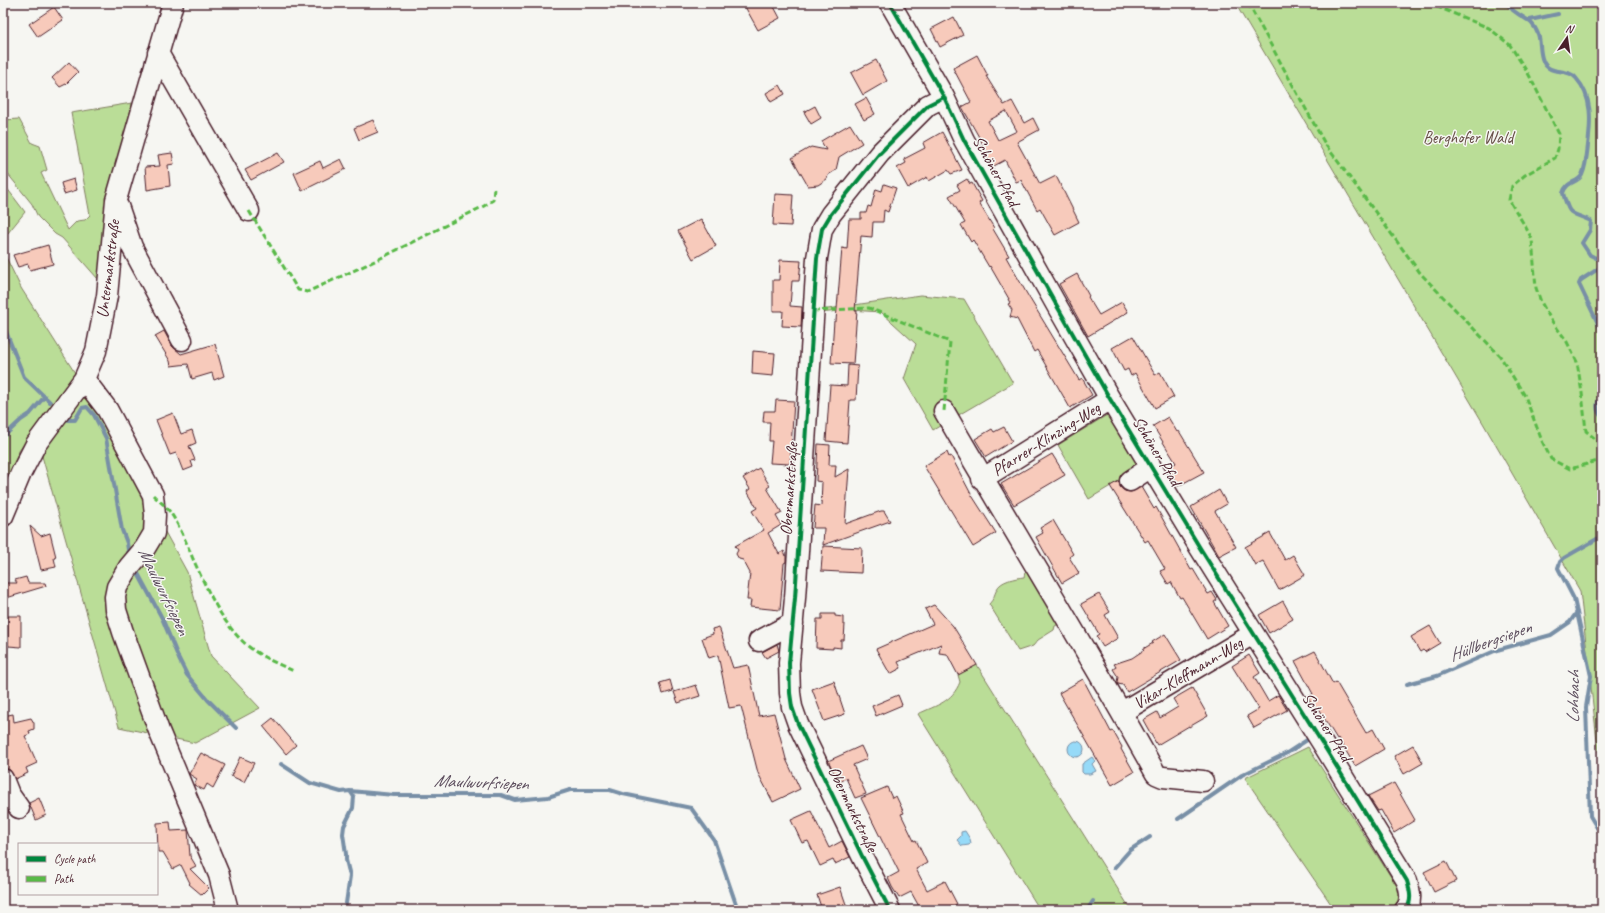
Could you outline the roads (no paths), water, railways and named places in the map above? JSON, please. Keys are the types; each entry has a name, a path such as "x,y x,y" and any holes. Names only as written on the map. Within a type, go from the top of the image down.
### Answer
{"street":[{"name":"Untermarkstraße","path":"3,516 21,473 36,444 84,379 96,351 107,296 116,200 158,53 174,3"},
{"name":"Schöner Pfad","path":"890,3 944,97 964,140 1110,399 1253,634 1407,881 1410,892 1408,909"},
{"path":"158,53 249,211"},
{"name":"Obermarkstraße","path":"890,910 806,743 792,707 788,678 817,258 822,230 831,214 880,153 928,105 944,97"},
{"path":"116,200 132,248 182,340"},
{"path":"84,379 106,409 153,495 155,515 154,533 145,548 133,562 117,586 115,597 116,610 159,731 219,874 228,910"},
{"name":"Pfarrer-Klinzing-Weg","path":"982,479 1110,399"},
{"name":"Pfarrer-Klinzing-Weg","path":"944,411 982,479 1053,595"},
{"path":"1130,481 1151,467"},
{"name":"Vikar-Kleffmann-Weg","path":"1053,595 1122,712 1156,774 1159,776 1203,781"},
{"path":"759,641 793,623"},
{"name":"Vikar-Kleffmann-Weg","path":"1122,712 1253,634"},
{"path":"3,780 9,794 19,808"}],"water":[{"path":"1076,741 1083,746 1084,749 1079,756 1076,757 1069,752 1068,749 1073,742"},
{"path":"1092,757 1095,761 1092,764 1096,771 1090,774 1084,774 1082,772 1082,764"},
{"path":"965,831 971,843 969,845 962,846 957,840 961,836 961,832"}],"waterway":[{"name":"Lohbach","path":"1493,3 1503,3 1508,5 1513,11 1531,23 1538,34 1540,51 1546,66 1572,75 1582,85 1590,110 1589,136 1585,164 1580,178 1569,184 1563,193 1569,210 1572,213 1591,221 1590,230 1582,243 1590,255 1602,261"},
{"path":"1530,20 1558,14"},
{"name":"Lohbach","path":"1602,264 1601,267 1581,280 1579,284 1602,332"},
{"path":"3,324 24,377 50,402"},
{"name":"Lohbach","path":"1602,391 1597,408 1602,417"},
{"path":"3,437 21,420 30,414 45,396"},
{"name":"Maulwurfsiepen","path":"68,420 75,420 82,408 87,407 94,415 106,438 122,530 127,543 129,557"},
{"name":"Lohbach","path":"1602,536 1564,558 1560,562 1558,568 1574,599 1591,676 1586,707 1590,816 1602,836"},
{"name":"Maulwurfsiepen","path":"135,568 162,618 187,675 208,700 236,728"},
{"name":"Hüllbergsiepen","path":"1407,684 1437,676 1497,650 1551,635 1570,622 1577,612"},
{"name":"Hüllbergsiepen","path":"1178,819 1242,775 1287,753 1307,740"},
{"name":"Maulwurfsiepen","path":"281,764 310,783 341,792 350,791 394,795 501,795 515,800 548,797 570,790 610,790 691,808 714,840 738,910"},
{"path":"345,910 350,876 346,860 343,834 344,826 353,808 354,797 350,791"},
{"name":"Hüllbergsiepen","path":"1114,868 1130,850 1150,837"},
{"name":"Hüllbergsiepen","path":"1087,910 1093,901"}],"park label":[{"name":"Berghofer Wald","path":"1468,137"}]}
